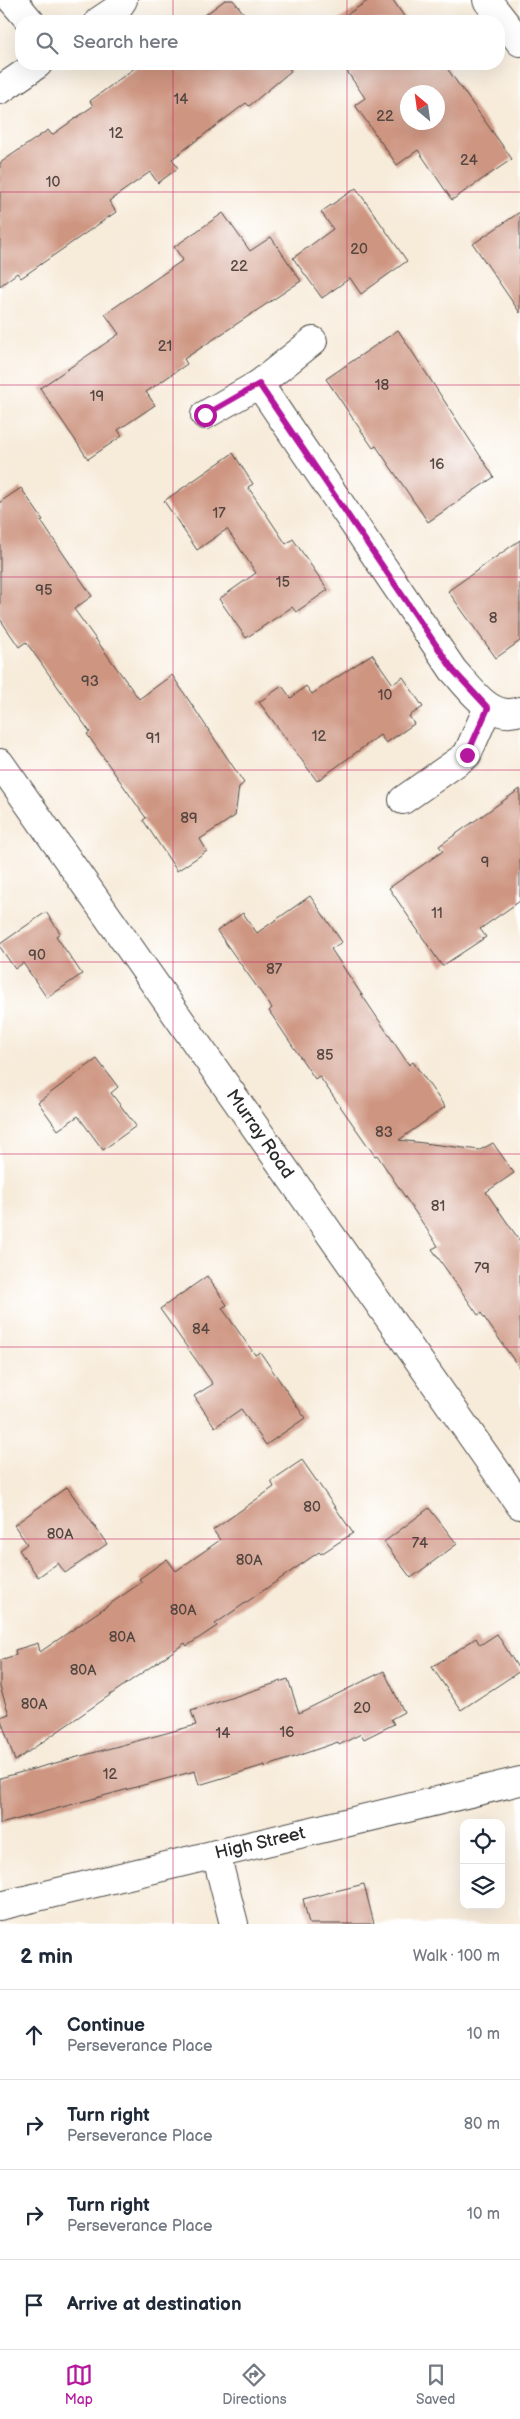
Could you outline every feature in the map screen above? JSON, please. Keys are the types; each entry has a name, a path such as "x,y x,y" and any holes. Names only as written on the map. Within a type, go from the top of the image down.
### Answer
{"street":[{"path":"12,0 25,15"},
{"path":"108,15 117,9 123,0"},
{"path":"486,0 498,15"},
{"path":"505,23 520,42"},
{"path":"0,90 29,70"},
{"path":"205,415 259,384 312,341"},
{"path":"259,384 453,670 488,708 513,714 520,711"},
{"path":"404,800 467,755 488,708"},
{"name":"Murray Road","path":"0,763 520,1505"},
{"name":"High Street","path":"0,1906 520,1781"},
{"path":"216,1854 234,1924"}],"building":[{"path":"225,0 233,0 245,15 205,15"},
{"path":"369,0 393,0 403,15 346,15"},
{"path":"132,70 291,71 249,106 246,103 172,159 178,168 158,183 150,172 109,201 116,212 21,278 17,273 0,286 0,163 48,130 52,135 93,106 90,101"},
{"path":"346,70 448,70 512,159 452,200 418,150 397,165 355,105 365,98"},
{"path":"356,188 407,261 361,294 350,278 322,298 293,258 333,229 321,212"},
{"path":"520,212 520,313 473,244"},
{"path":"223,213 250,251 271,237 301,281 184,359 187,364 146,392 155,405 118,430 122,436 88,459 40,388 119,334 105,314 183,260 174,247"},
{"path":"398,330 494,477 428,522 376,446 373,448 326,379"},
{"path":"233,453 253,484 248,487 286,544 293,539 328,590 296,612 292,607 246,638 219,599 256,573 227,529 197,550 164,501"},
{"path":"21,488 92,596 74,609 139,699 172,675 244,783 239,787 235,816 200,839 207,851 177,871 143,820 146,818 87,734 90,732 26,642 19,647 0,619 0,502"},
{"path":"520,540 520,641 496,658 448,591"},
{"path":"372,654 393,684 403,677 423,707 409,716 414,724 386,743 380,735 317,781 259,702 282,686 291,698 306,686 312,694"},
{"path":"520,789 520,901 480,929 486,937 442,966 389,888 443,851 439,846"},
{"path":"310,896 342,942 331,949 409,1065 413,1062 445,1107 399,1140 480,1150 493,1143 514,1173 486,1192 520,1241 520,1369 481,1313 478,1315 432,1249 438,1246 377,1155 375,1156 319,1076 315,1079 269,1011 272,1008 217,931 243,913 257,933"},
{"path":"46,912 60,933 56,936 82,974 47,998 23,963 15,969 0,947 0,944"},
{"path":"97,1059 118,1087 111,1093 136,1126 103,1150 78,1116 58,1130 38,1102"},
{"path":"207,1276 227,1305 222,1308 255,1355 260,1352 305,1418 266,1445 241,1409 215,1427 194,1396 213,1384 160,1309"},
{"path":"302,1460 353,1533 321,1554 319,1552 215,1624 217,1626 187,1646 185,1643 15,1761 0,1717 9,1714 0,1687 0,1660 16,1655 15,1650 38,1643 40,1652 142,1582 139,1579 167,1559 176,1571 220,1540 213,1530 274,1487 271,1481"},
{"path":"67,1487 107,1544 65,1573 58,1563 38,1577 19,1550 27,1544 14,1525"},
{"path":"429,1508 457,1544 411,1578 384,1542"},
{"path":"497,1634 520,1671 461,1710 432,1667 476,1638 480,1645"},
{"path":"384,1671 404,1712 391,1719 394,1724 364,1739 361,1734 339,1745 338,1742 265,1767 265,1765 199,1785 195,1771 0,1824 0,1778 196,1725 191,1711 288,1679 299,1713"},
{"path":"364,1884 374,1924 309,1924 303,1899"}],"route":[{"path":"205,415 259,384 453,670 488,708 467,755"}]}
